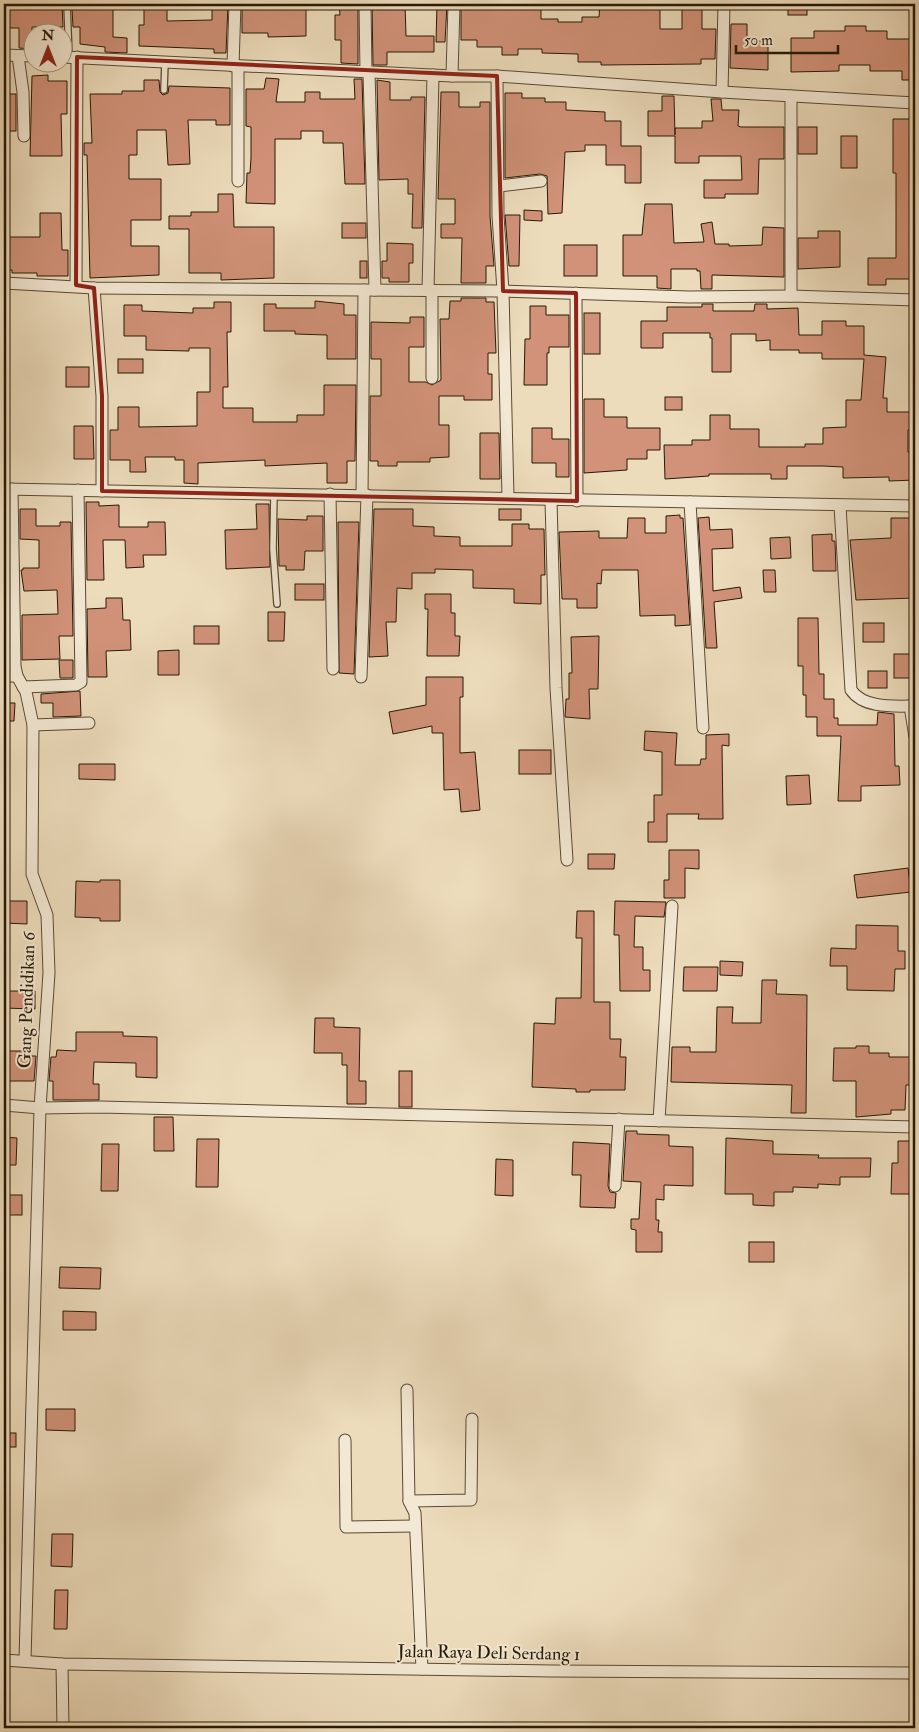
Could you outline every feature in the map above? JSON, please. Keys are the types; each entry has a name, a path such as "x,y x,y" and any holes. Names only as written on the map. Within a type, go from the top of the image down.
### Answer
{"street":[{"path":"235,4 238,181"},
{"path":"361,676 370,290 365,4"},
{"path":"452,76 454,4"},
{"path":"722,92 724,4"},
{"path":"4,55 22,56"},
{"path":"18,56 23,92 24,136"},
{"path":"72,57 452,76 496,76 915,103"},
{"path":"69,72 76,285"},
{"path":"432,378 430,291 433,75"},
{"path":"496,76 508,497"},
{"path":"791,96 791,296"},
{"path":"499,186 541,181"},
{"path":"4,284 76,285 94,288 503,290 689,297 791,296 915,300"},
{"path":"94,288 102,396 102,491"},
{"path":"576,293 577,501"},
{"path":"4,676 17,676 8,489 915,506"},
{"path":"23,688 76,684 82,680 78,490"},
{"path":"330,494 333,669"},
{"path":"551,500 556,688 567,860"},
{"path":"690,502 703,728"},
{"path":"840,506 851,690 856,697 866,703 912,706 915,737"},
{"name":"Gang Pendidikan 6","path":"17,676 30,706 32,725 32,874 47,915 48,956 46,1032 40,1108 25,1660"},
{"path":"32,725 89,724"},
{"path":"659,1121 672,906"},
{"path":"4,1105 40,1108 100,1107 915,1127"},
{"path":"614,1186 619,1120"},
{"path":"407,1390 408,1501 415,1513 422,1669"},
{"path":"408,1501 471,1500 472,1419"},
{"path":"345,1440 346,1527 415,1526"},
{"name":"Jalan Raya Deli Serdang 1","path":"4,1660 62,1664 915,1673"},
{"path":"62,1664 63,1728"}],"lane":[{"path":"67,4 68,22"},
{"path":"164,90 165,62"},
{"path":"274,493 273,549 277,604"}],"highlighted area":[{"path":"77,57 497,76 503,291 576,293 577,501 102,491 102,396 94,288 76,285"}],"building":[{"path":"11,4 62,4 63,22 22,22 22,48 19,48 19,28 4,28 4,6 11,6"},
{"path":"97,4 113,4 113,37 127,38 127,53 105,52 105,47 80,44 80,27 73,27 72,9 97,9"},
{"path":"144,4 167,4 167,21 212,20 212,4 228,4 226,53 214,53 214,49 139,46 139,25 144,25"},
{"path":"306,4 306,36 268,37 268,33 242,33 242,5"},
{"path":"339,4 358,4 358,64 341,63 341,40 335,40 335,15 340,15"},
{"path":"372,4 405,4 406,36 434,36 434,52 387,52 387,65 373,65"},
{"path":"437,4 447,4 445,42 436,42"},
{"path":"461,4 541,4 541,19 558,19 558,22 582,22 582,17 599,17 600,4 660,6 660,29 682,29 682,4 702,4 702,29 716,29 715,59 701,59 701,64 601,65 601,62 578,62 578,54 542,53 542,49 518,49 518,55 502,55 502,47 477,47 477,40 461,40"},
{"path":"788,4 807,4 807,15 788,15"},
{"path":"731,24 747,24 747,41 768,41 768,70 730,68"},
{"path":"845,26 866,26 866,31 887,31 887,39 915,39 915,80 902,80 902,71 870,71 870,65 839,65 839,71 791,72 791,38 814,38 814,31 845,31"},
{"path":"48,75 48,81 67,81 67,114 61,114 62,156 30,156 32,76"},
{"path":"266,78 279,79 276,102 305,102 305,92 320,92 320,99 355,99 354,79 362,79 365,184 345,184 343,143 323,143 323,131 301,131 301,139 275,139 275,204 246,203 247,173 250,173 251,158 251,127 246,126 246,89 264,89"},
{"path":"144,80 159,80 160,92 163,95 168,93 169,86 230,88 230,125 216,125 216,120 188,120 190,164 168,165 166,130 137,130 137,155 129,155 129,179 161,179 161,220 131,220 131,246 159,246 159,275 90,278 87,155 84,155 84,143 92,143 90,94 122,94 122,91 144,91"},
{"path":"377,80 390,82 390,100 411,100 411,97 425,97 422,228 412,228 413,194 408,194 408,179 379,180"},
{"path":"441,92 459,92 459,107 480,107 480,102 490,102 490,216 494,266 486,266 486,283 461,283 462,238 441,238 441,224 455,224 455,199 438,199"},
{"path":"505,93 522,93 522,98 545,98 545,102 566,102 566,110 605,112 605,121 621,121 621,146 641,146 641,183 625,183 625,165 606,165 606,145 585,145 585,151 565,152 562,213 548,214 547,176 540,174 505,178"},
{"path":"4,94 16,94 16,131 4,131"},
{"path":"662,96 674,96 675,135 675,128 702,128 702,121 713,121 711,99 721,99 722,110 739,110 738,126 784,127 784,159 759,159 758,194 725,194 725,198 704,198 704,180 742,180 741,156 699,156 699,163 675,163 675,136 648,136 648,111 662,111"},
{"path":"893,119 915,119 914,237 911,237 911,279 886,279 886,285 868,285 868,258 896,258 896,173 893,173"},
{"path":"798,127 817,127 817,154 798,154"},
{"path":"841,136 857,136 857,168 841,168"},
{"path":"218,194 233,194 234,227 274,227 274,278 221,280 221,273 189,273 189,229 169,229 169,216 191,216 191,212 218,212"},
{"path":"645,204 672,204 674,243 704,242 701,224 712,222 715,244 729,244 729,246 762,245 763,227 784,228 784,277 712,275 712,289 701,289 700,271 697,271 697,269 671,269 671,289 657,288 657,276 623,276 623,235 642,235"},
{"path":"524,210 542,211 542,221 524,220"},
{"path":"40,213 61,213 62,250 68,250 68,276 37,276 37,273 12,273 12,270 4,270 4,237 40,237"},
{"path":"505,215 520,215 519,266 509,266"},
{"path":"342,223 366,223 366,238 342,238"},
{"path":"818,231 840,231 840,267 798,269 798,238 818,238"},
{"path":"387,243 413,244 413,263 409,263 409,282 389,282 389,278 382,278 382,261 387,261"},
{"path":"564,245 597,245 597,276 564,276"},
{"path":"360,261 367,261 367,278 360,278"},
{"path":"461,298 486,298 486,302 494,302 496,353 488,353 488,374 492,374 492,400 464,400 464,396 439,396 439,425 449,425 449,457 430,458 430,462 397,462 397,466 378,466 378,461 370,461 370,396 381,396 381,359 371,359 371,322 410,323 410,317 424,317 424,347 409,347 409,382 426,382 432,385 441,380 440,319 449,319 450,301 461,301"},
{"path":"315,301 344,304 344,315 356,315 356,359 327,359 327,335 295,334 295,331 264,331 264,304 276,304 276,308 315,308"},
{"path":"214,302 231,302 231,332 227,332 228,387 223,387 223,408 253,408 253,422 297,422 297,415 324,415 324,385 356,385 355,461 347,461 347,483 327,483 327,463 265,466 265,460 198,463 198,484 184,483 184,460 175,460 175,457 145,457 146,472 130,472 130,460 110,460 110,430 118,430 118,407 139,407 139,427 197,426 197,392 210,392 210,348 189,348 189,351 146,350 146,336 124,336 124,305 142,305 142,311 193,313 193,308 214,308"},
{"path":"702,304 713,304 713,311 754,311 755,304 767,304 767,309 798,308 799,335 822,335 822,321 846,321 846,326 864,326 864,355 886,357 883,398 887,398 887,412 915,412 915,430 908,430 908,452 915,452 915,480 889,481 889,477 843,478 843,467 823,466 787,466 787,479 771,479 771,474 709,474 709,476 665,479 664,445 692,445 692,440 710,440 710,415 730,415 730,429 759,429 759,447 805,447 805,444 823,444 823,428 846,427 846,400 861,400 864,359 822,359 822,353 799,353 799,350 770,350 770,340 756,341 756,334 731,334 731,372 712,372 712,338 710,338 710,333 663,333 663,348 641,348 641,321 667,321 667,307 702,307"},
{"path":"530,306 546,306 546,315 569,315 569,347 549,347 549,353 547,353 547,385 524,385 525,339 530,339"},
{"path":"584,313 600,313 600,354 584,354"},
{"path":"118,359 143,359 143,373 118,373"},
{"path":"66,367 89,367 89,387 66,387"},
{"path":"665,397 682,397 682,410 665,410"},
{"path":"584,399 604,399 604,417 627,417 627,428 660,428 660,450 647,450 647,459 627,459 627,470 584,473"},
{"path":"74,426 93,426 94,459 74,459"},
{"path":"532,428 552,428 552,439 569,439 569,477 556,477 556,463 532,463"},
{"path":"480,433 499,433 500,479 480,479"},
{"path":"86,502 99,502 99,506 119,505 119,527 148,527 148,522 165,522 166,555 143,555 144,567 126,568 125,540 103,540 104,580 87,580"},
{"path":"256,504 269,504 270,567 226,569 225,530 257,529"},
{"path":"20,509 36,509 36,526 60,526 60,522 71,522 73,636 59,636 60,659 22,660 22,615 58,614 57,590 24,591 21,570 23,568 39,568 39,540 20,539"},
{"path":"374,509 413,509 413,526 434,527 434,536 460,537 460,546 512,546 512,524 529,524 529,529 544,529 545,575 541,575 541,604 514,603 514,589 473,588 473,570 435,569 435,573 412,573 412,589 397,588 396,622 386,622 388,656 369,657"},
{"path":"499,509 521,509 521,520 499,520"},
{"path":"680,515 680,518 683,518 690,625 675,626 675,615 640,616 638,570 602,570 601,584 597,583 597,608 577,608 577,599 562,599 559,532 599,531 599,538 627,538 628,518 645,518 645,533 666,533 666,516"},
{"path":"307,516 323,516 323,551 305,551 304,570 286,570 286,566 279,566 278,519 307,520"},
{"path":"709,517 710,530 732,529 733,548 712,549 713,591 740,587 742,598 714,602 717,648 706,648 698,518"},
{"path":"891,518 911,518 915,598 856,600 850,540 891,538"},
{"path":"338,522 359,522 354,674 339,673"},
{"path":"832,534 832,541 835,541 836,571 813,571 812,535"},
{"path":"790,537 791,558 771,559 770,538"},
{"path":"763,570 775,570 776,592 764,592"},
{"path":"295,584 324,584 324,600 295,600"},
{"path":"425,594 451,594 451,613 455,613 455,636 460,636 459,656 427,656 428,609 425,609"},
{"path":"106,598 122,598 123,620 130,620 131,650 106,651 107,677 88,677 87,609 106,608"},
{"path":"268,612 285,612 284,641 268,641"},
{"path":"4,615 7,615 7,660 4,660"},
{"path":"798,618 818,618 819,674 824,674 824,699 834,699 834,718 838,718 838,725 877,725 878,712 894,714 895,766 899,766 900,785 861,786 861,801 838,801 841,736 817,736 817,717 806,717 806,695 803,695 803,666 798,666"},
{"path":"863,623 884,623 884,642 863,642"},
{"path":"194,626 219,626 219,644 194,644"},
{"path":"599,636 598,689 589,689 590,719 565,717 566,699 569,699 569,673 572,673 571,637"},
{"path":"179,650 179,675 158,675 158,651"},
{"path":"894,654 915,654 915,678 894,678"},
{"path":"59,660 73,660 73,678 60,678"},
{"path":"868,671 887,671 887,688 868,688"},
{"path":"426,677 463,677 463,697 460,697 460,753 475,752 480,810 461,812 459,789 444,790 443,733 432,733 432,726 393,734 389,712 426,705"},
{"path":"80,691 81,716 53,717 53,703 41,703 41,694"},
{"path":"4,703 15,703 14,721 4,721"},
{"path":"645,731 677,733 675,765 700,765 701,759 706,759 706,735 729,734 729,746 722,745 723,819 698,819 699,814 667,814 667,842 648,842 648,822 654,822 654,795 662,795 662,752 644,750"},
{"path":"519,750 551,750 551,774 519,774"},
{"path":"79,764 115,764 115,780 79,779"},
{"path":"809,775 811,804 787,805 786,776"},
{"path":"669,850 699,850 699,869 685,868 685,898 664,898 664,880 669,880"},
{"path":"588,854 615,854 614,869 588,869"},
{"path":"908,868 911,892 857,898 854,875"},
{"path":"100,880 120,880 120,921 100,921 100,918 75,917 76,881 100,882"},
{"path":"4,901 27,901 27,924 4,923"},
{"path":"615,901 666,902 664,917 635,916 634,947 643,947 643,970 650,970 650,991 620,991 619,935 614,935"},
{"path":"577,911 594,911 594,1002 610,1002 610,1039 621,1039 620,1057 626,1057 625,1090 576,1092 576,1089 532,1087 534,1023 555,1024 556,998 581,998 582,938 576,938"},
{"path":"856,925 898,926 898,951 905,951 905,969 895,969 894,991 847,990 847,966 830,966 831,948 856,949"},
{"path":"720,961 743,962 742,976 720,975"},
{"path":"684,967 718,967 717,991 683,991"},
{"path":"762,980 777,980 776,994 807,995 806,1113 791,1113 792,1085 671,1082 672,1047 690,1047 690,1052 716,1052 717,1007 733,1007 732,1023 761,1023"},
{"path":"4,991 35,991 35,1009 4,1008"},
{"path":"315,1018 334,1018 334,1027 360,1028 359,1081 366,1081 366,1104 347,1104 347,1065 342,1065 342,1053 314,1053"},
{"path":"76,1032 123,1032 123,1036 157,1037 157,1078 136,1077 136,1063 94,1062 93,1084 99,1084 99,1100 53,1100 53,1081 49,1081 51,1057 56,1057 57,1050 76,1051"},
{"path":"856,1046 869,1046 869,1053 889,1053 889,1057 910,1057 910,1085 906,1085 905,1110 891,1110 891,1114 856,1117 856,1081 833,1081 834,1048 856,1048"},
{"path":"25,1051 25,1056 36,1056 34,1081 4,1081 4,1052"},
{"path":"399,1071 412,1071 412,1107 399,1107"},
{"path":"154,1117 173,1117 174,1151 154,1151"},
{"path":"626,1131 637,1131 637,1134 669,1135 669,1146 693,1147 693,1186 664,1185 664,1200 656,1199 656,1220 659,1220 658,1232 662,1232 662,1252 636,1252 636,1230 631,1229 631,1219 639,1219 641,1182 623,1181"},
{"path":"4,1137 17,1138 16,1165 4,1165"},
{"path":"726,1138 773,1141 773,1154 819,1155 818,1158 871,1158 870,1177 840,1177 840,1185 818,1184 818,1188 793,1187 793,1192 774,1192 774,1206 753,1205 753,1194 725,1194"},
{"path":"197,1139 219,1139 218,1187 196,1187"},
{"path":"898,1141 912,1141 911,1164 915,1164 914,1194 891,1194 892,1163 898,1163"},
{"path":"573,1142 610,1144 608,1186 610,1192 616,1193 615,1208 580,1207 581,1175 572,1175"},
{"path":"102,1144 119,1144 118,1191 101,1191"},
{"path":"496,1159 513,1160 513,1196 495,1195"},
{"path":"4,1195 22,1195 22,1215 4,1215"},
{"path":"749,1242 774,1242 774,1262 749,1262"},
{"path":"60,1267 101,1268 100,1289 59,1288"},
{"path":"63,1311 96,1312 96,1330 63,1330"},
{"path":"46,1409 75,1409 75,1431 46,1430"},
{"path":"4,1433 16,1433 16,1447 4,1447"},
{"path":"52,1534 73,1534 72,1567 51,1566"},
{"path":"55,1590 68,1590 67,1629 54,1629"}]}
